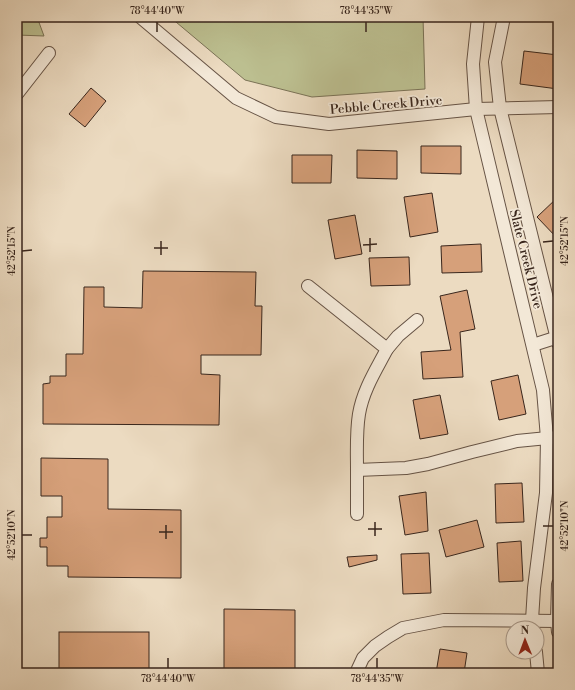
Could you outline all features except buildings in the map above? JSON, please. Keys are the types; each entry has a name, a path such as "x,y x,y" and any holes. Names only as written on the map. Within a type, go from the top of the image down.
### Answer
{"street":[{"name":"Pebble Creek Drive","path":"140,17 236,98 276,117 329,124 476,109 558,107"},
{"name":"Slate Creek Drive","path":"478,17 473,64 476,109 534,345 553,438 534,588 533,620"},
{"name":"Slate Creek Drive","path":"504,17 496,62 500,108 558,339"},
{"path":"17,94 49,53"},
{"path":"308,286 387,349"},
{"path":"357,514 357,428 363,396 369,381 387,349 398,336 417,320"},
{"path":"534,345 558,339"},
{"path":"357,470 406,468 428,464 510,442 553,438"},
{"path":"545,624 558,625 558,584"},
{"path":"356,673 363,658 375,646 403,628 444,620 505,623"},
{"path":"537,660 538,673"}],"green space":[{"path":"17,17 37,17 44,36 17,35"},
{"path":"170,17 423,17 425,89 312,97 245,80"}]}
